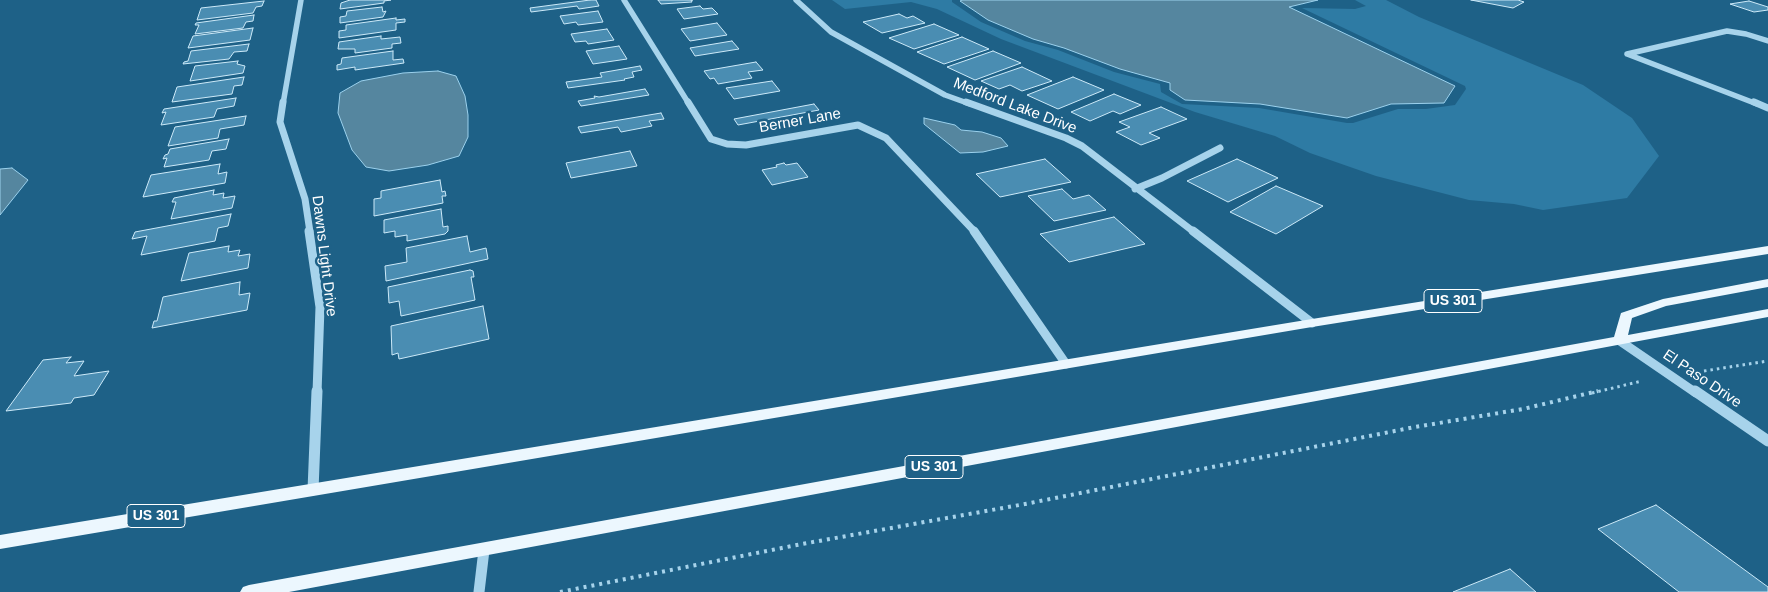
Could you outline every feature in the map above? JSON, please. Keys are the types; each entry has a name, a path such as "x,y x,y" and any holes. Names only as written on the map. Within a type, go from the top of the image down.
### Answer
{"main road":[{"name":"US 301","path":"0,542 1312,323 1768,250"},
{"path":"1620,341 1626,316 1663,303 1768,283"},
{"name":"US 301","path":"248,592 1768,314"}],"street":[{"name":"Dawns Light Drive","path":"301,0 280,122 305,199 320,307 313,490"},
{"name":"Berner Lane","path":"624,0 710,139 727,144 746,145 858,125 886,138 972,228 1066,364"},
{"name":"Medford Lake Drive","path":"796,0 826,29 853,46 945,95 1066,138 1082,146 1312,323"},
{"path":"1768,41 1746,34 1727,31 1627,54 1768,108"},
{"path":"1136,188 1162,178 1220,148"},
{"name":"El Paso Drive","path":"1620,341 1768,441"},
{"path":"480,592 484,550"}],"path":[{"path":"1715,369 1768,361"},
{"path":"560,592 802,544 1025,504 1415,427 1522,409 1628,384"}],"shaded area":[{"path":"832,0 952,0 952,2 981,22 1025,41 1058,50 1114,72 1160,84 1161,92 1182,104 1259,108 1347,123 1353,123 1398,109 1426,109 1455,105 1466,89 1465,86 1302,8 1355,9 1366,6 1355,0 1386,0 1419,17 1583,85 1632,118 1659,156 1627,198 1543,210 1514,204 1469,200 1376,176 1310,153 1275,136 1195,112 1001,39 937,9 911,2 845,9"},
{"path":"1318,0 1289,7 1455,86 1444,103 1391,104 1347,118 1260,104 1185,100 1170,90 1170,83 1120,69 1064,48 1033,39 988,20 960,1"},
{"path":"438,71 456,76 465,96 468,115 468,137 459,156 428,165 389,171 366,167 352,150 338,113 340,93 361,81 403,73"},
{"path":"924,118 955,125 961,130 982,132 1001,138 1008,146 983,152 960,153 924,124"},
{"path":"12,168 28,180 0,215 0,169"}],"building":[{"path":"350,0 391,0 384,1 384,3 340,9 341,3"},
{"path":"596,0 599,6 579,9 577,6 531,12 530,8"},
{"path":"658,0 691,0 692,2 661,4"},
{"path":"1471,0 1518,0 1524,2 1513,8"},
{"path":"264,1 262,6 256,7 253,13 197,20 201,8"},
{"path":"1749,1 1768,7 1768,10 1754,12 1730,4"},
{"path":"700,6 703,9 712,8 718,14 684,19 677,9"},
{"path":"382,7 383,12 386,11 383,17 340,23 340,17 346,16 347,11"},
{"path":"598,11 603,22 578,25 576,22 564,24 560,16"},
{"path":"899,14 907,18 913,16 925,23 882,33 863,22"},
{"path":"254,15 253,21 246,22 243,28 195,34 199,25 195,25 196,23"},
{"path":"396,18 396,20 405,19 405,22 396,23 396,30 339,38 339,31 346,30 346,25"},
{"path":"717,23 727,35 690,41 681,29"},
{"path":"934,24 959,35 914,49 889,38"},
{"path":"253,28 250,40 188,48 193,36"},
{"path":"607,29 614,40 588,44 586,41 575,42 571,34"},
{"path":"381,36 381,39 400,37 401,43 392,44 392,48 355,53 355,49 338,49 339,42"},
{"path":"962,37 989,49 944,64 917,52"},
{"path":"732,41 739,49 695,56 690,48"},
{"path":"249,44 247,51 234,52 229,59 183,64 188,61 191,51"},
{"path":"619,46 627,59 593,64 586,51"},
{"path":"393,51 393,60 403,59 404,63 355,70 355,67 337,70 337,65 341,64 342,58"},
{"path":"993,51 1021,63 975,80 947,67"},
{"path":"238,61 237,64 245,66 243,73 190,81 195,66"},
{"path":"756,62 763,70 748,72 752,78 718,84 714,78 710,79 704,71"},
{"path":"640,66 642,70 632,72 634,77 625,80 568,88 566,82 602,77 600,73"},
{"path":"1022,67 1052,81 1022,91 1010,85 999,89 981,81"},
{"path":"244,77 242,85 234,86 232,94 172,102 177,87"},
{"path":"1073,77 1104,90 1058,109 1027,95"},
{"path":"772,81 780,91 734,99 726,88"},
{"path":"645,89 649,95 581,106 578,101 595,98 594,96 599,97"},
{"path":"1114,94 1141,105 1120,114 1113,111 1090,121 1071,112"},
{"path":"236,98 234,106 217,109 214,117 161,125 166,112 162,113 164,109"},
{"path":"814,104 819,110 738,125 734,119"},
{"path":"1161,107 1187,119 1149,133 1160,138 1141,145 1116,132 1130,127 1119,122"},
{"path":"661,113 664,119 649,121 652,126 621,132 618,127 581,133 578,127"},
{"path":"246,116 244,125 220,129 218,138 168,146 175,127"},
{"path":"229,139 226,149 212,151 209,160 164,167 167,158 163,159 170,149"},
{"path":"630,151 637,166 571,178 566,163"},
{"path":"1045,159 1071,182 1000,197 976,174"},
{"path":"1237,159 1278,178 1228,202 1187,181"},
{"path":"784,163 786,165 797,163 808,177 772,185 762,170 777,167 776,165"},
{"path":"220,164 218,174 227,172 225,183 143,197 151,175"},
{"path":"440,180 442,192 445,191 446,196 442,196 443,203 374,216 374,199 381,198 381,191"},
{"path":"1276,186 1323,206 1276,234 1230,212"},
{"path":"1062,189 1073,199 1089,195 1106,210 1054,221 1028,196"},
{"path":"214,190 213,195 224,193 223,198 235,196 232,208 171,219 176,202 172,202 174,198"},
{"path":"441,209 443,227 448,226 448,231 445,234 407,241 407,235 395,237 395,231 384,233 384,220"},
{"path":"231,214 228,226 218,228 215,241 141,255 147,236 132,239 135,232"},
{"path":"1114,217 1145,244 1069,262 1040,234"},
{"path":"467,236 470,252 486,248 488,259 386,281 385,266 407,262 406,248"},
{"path":"229,246 228,252 240,250 238,256 250,254 248,268 181,281 189,253"},
{"path":"470,270 473,271 474,277 471,277 475,300 401,316 399,301 389,303 388,287"},
{"path":"240,282 239,295 250,293 247,310 152,328 154,321 157,321 163,297"},
{"path":"483,306 489,339 399,359 398,353 392,355 391,326"},
{"path":"71,357 66,363 84,361 74,376 109,371 94,395 74,398 71,403 6,411 43,360"},
{"path":"1656,505 1768,587 1768,592 1679,592 1598,529"},
{"path":"1510,569 1536,592 1453,592"}]}
